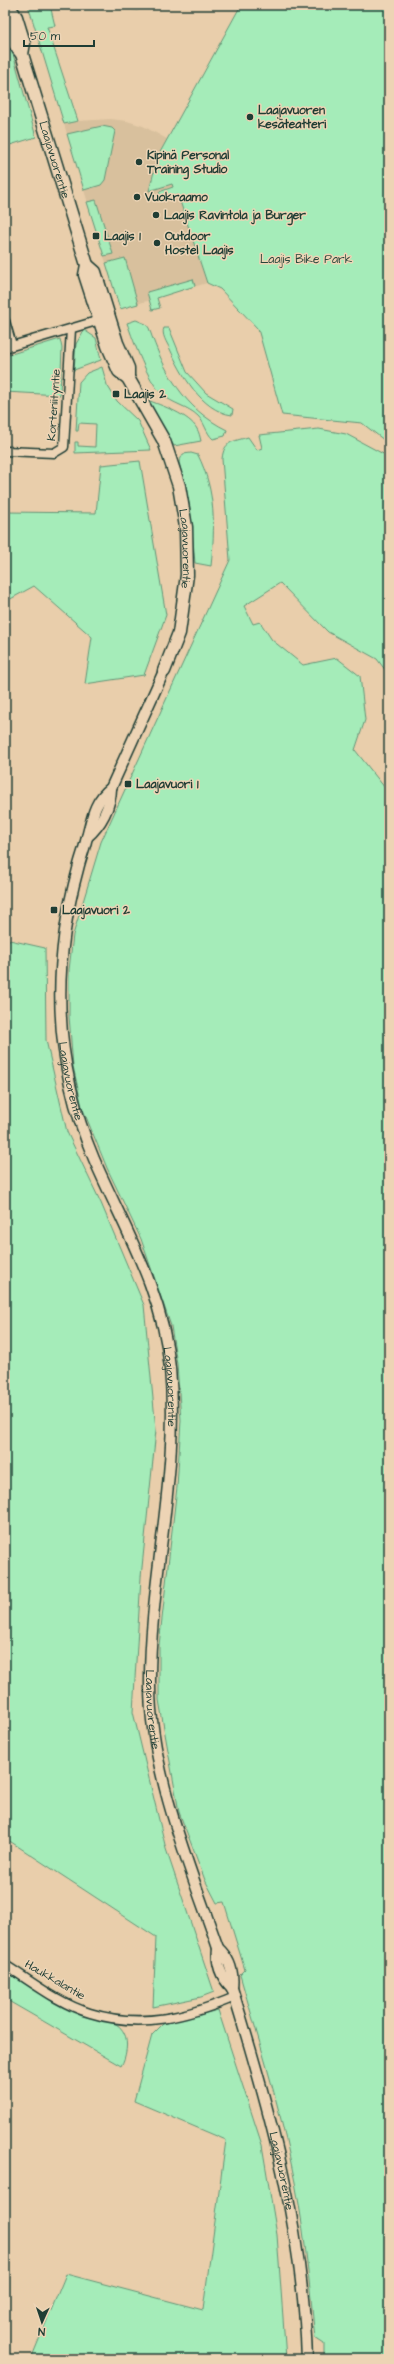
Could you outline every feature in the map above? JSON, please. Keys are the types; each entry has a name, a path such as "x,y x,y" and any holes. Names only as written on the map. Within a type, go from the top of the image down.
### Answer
{"main road":[{"name":"Laajavuorentie","path":"8,7 16,17 24,43 22,54 87,265 85,275 100,320 119,371 128,378 164,441 179,486 186,527 187,574 179,634 164,671"},
{"name":"Laajavuorentie","path":"87,265 95,272 117,343 128,368 128,378"}],"street":[{"path":"5,321 8,346 100,320"},
{"name":"Korteniityntie","path":"5,451 54,453 64,448 66,443 71,328"},
{"name":"Laajavuorentie","path":"164,671 111,788 111,799 102,819 97,829 88,837 75,880 64,934 61,1013 64,1061 70,1088 94,1158 147,1270 155,1294 166,1341 173,1414 170,1464 151,1638 152,1716 156,1745 173,1815 218,1948 226,1956 234,1977 233,1992 274,2130 289,2196 301,2280 307,2359"},
{"name":"Haukkalantie","path":"5,1964 56,1996 89,2013 125,2020 162,2020 178,2017 233,1992"}],"shaded area":[{"path":"111,119 127,121 143,126 167,139 158,156 149,190 172,184 173,187 159,192 161,201 178,195 207,283 120,309 64,124 78,121"}],"green space":[{"path":"28,5 50,5 55,26 47,27 78,121 64,124"},
{"path":"115,5 143,5 138,10 115,8"},
{"name":"Laajis Bike Park","path":"241,5 389,5 389,444 362,423 282,415 258,329 220,289 207,283 178,195 162,201 159,192 173,187 172,184 149,191 158,156"},
{"path":"5,25 36,137 10,145 5,127"},
{"path":"102,126 112,128 115,131 105,180 101,185 84,190 67,134"},
{"path":"96,200 113,254 104,256 87,202"},
{"path":"125,258 138,304 120,309 106,263"},
{"path":"193,279 195,286 157,298 160,308 152,310 147,292"},
{"path":"136,320 146,324 149,328 161,360 187,400 212,421 227,430 225,436 213,439 198,416 190,410 170,400 156,388 146,370 127,323"},
{"path":"164,328 169,328 187,372 206,393 233,409 232,415 221,412 211,406 194,390 180,369 166,341 163,333"},
{"path":"84,330 96,338 101,360 74,370 76,344"},
{"path":"60,339 62,348 60,395 5,392 5,356"},
{"path":"102,367 107,385 117,401 138,421 151,450 75,453 75,442 78,442 78,446 95,447 96,424 79,423 78,431 76,431 79,382 87,373"},
{"path":"147,400 175,411 188,419 197,429 201,441 174,446"},
{"path":"319,429 346,434 389,457 389,675 377,659 328,632 280,583 244,606 253,624 260,622 272,640 303,665 337,658 360,676 365,720 355,750 385,788 389,788 389,2359 324,2359 324,2344 315,2338 306,2250 296,2185 274,2092 240,1975 245,1970 224,1902 217,1903 205,1880 179,1812 159,1700 159,1645 177,1487 181,1420 177,1364 171,1326 141,1239 107,1168 82,1107 73,1066 69,1016 69,970 73,935 101,842 230,560 222,459 223,453 227,445 233,441 248,437 257,450 262,448 259,435"},
{"path":"191,453 198,455 204,469 211,496 213,510 213,538 211,566 195,563 190,507 179,462 183,454"},
{"path":"140,461 166,615 144,675 85,684 92,637 34,586 5,602 5,512 96,513 101,465"},
{"path":"5,939 45,948 46,1040 67,1132 101,1203 144,1305 156,1430 141,1577 133,1712 166,1849 214,1992 201,1997 153,2007 156,1937 5,1838"},
{"path":"5,1971 65,2006 91,2018 112,2022 121,2028 126,2036 127,2045 121,2066 5,1999"},
{"path":"218,2010 262,2145 277,2235 286,2359 31,2359 66,2274 203,2310 226,2140 134,2101 152,2035 163,2024"}],"place":[{"name":"Laajavuoren kesäteatteri","path":"250,117"},
{"name":"Kipinä Personal Training Studio","path":"139,162"},
{"name":"Vuokraamo","path":"137,197"},
{"name":"Laajis Ravintola ja Burger","path":"156,215"},
{"name":"Laajis 1","path":"96,236"},
{"name":"Outdoor Hostel Laajis","path":"157,243"},
{"name":"Laajis 2","path":"116,394"},
{"name":"Laajavuori 1","path":"128,784"},
{"name":"Laajavuori 2","path":"54,910"}]}
